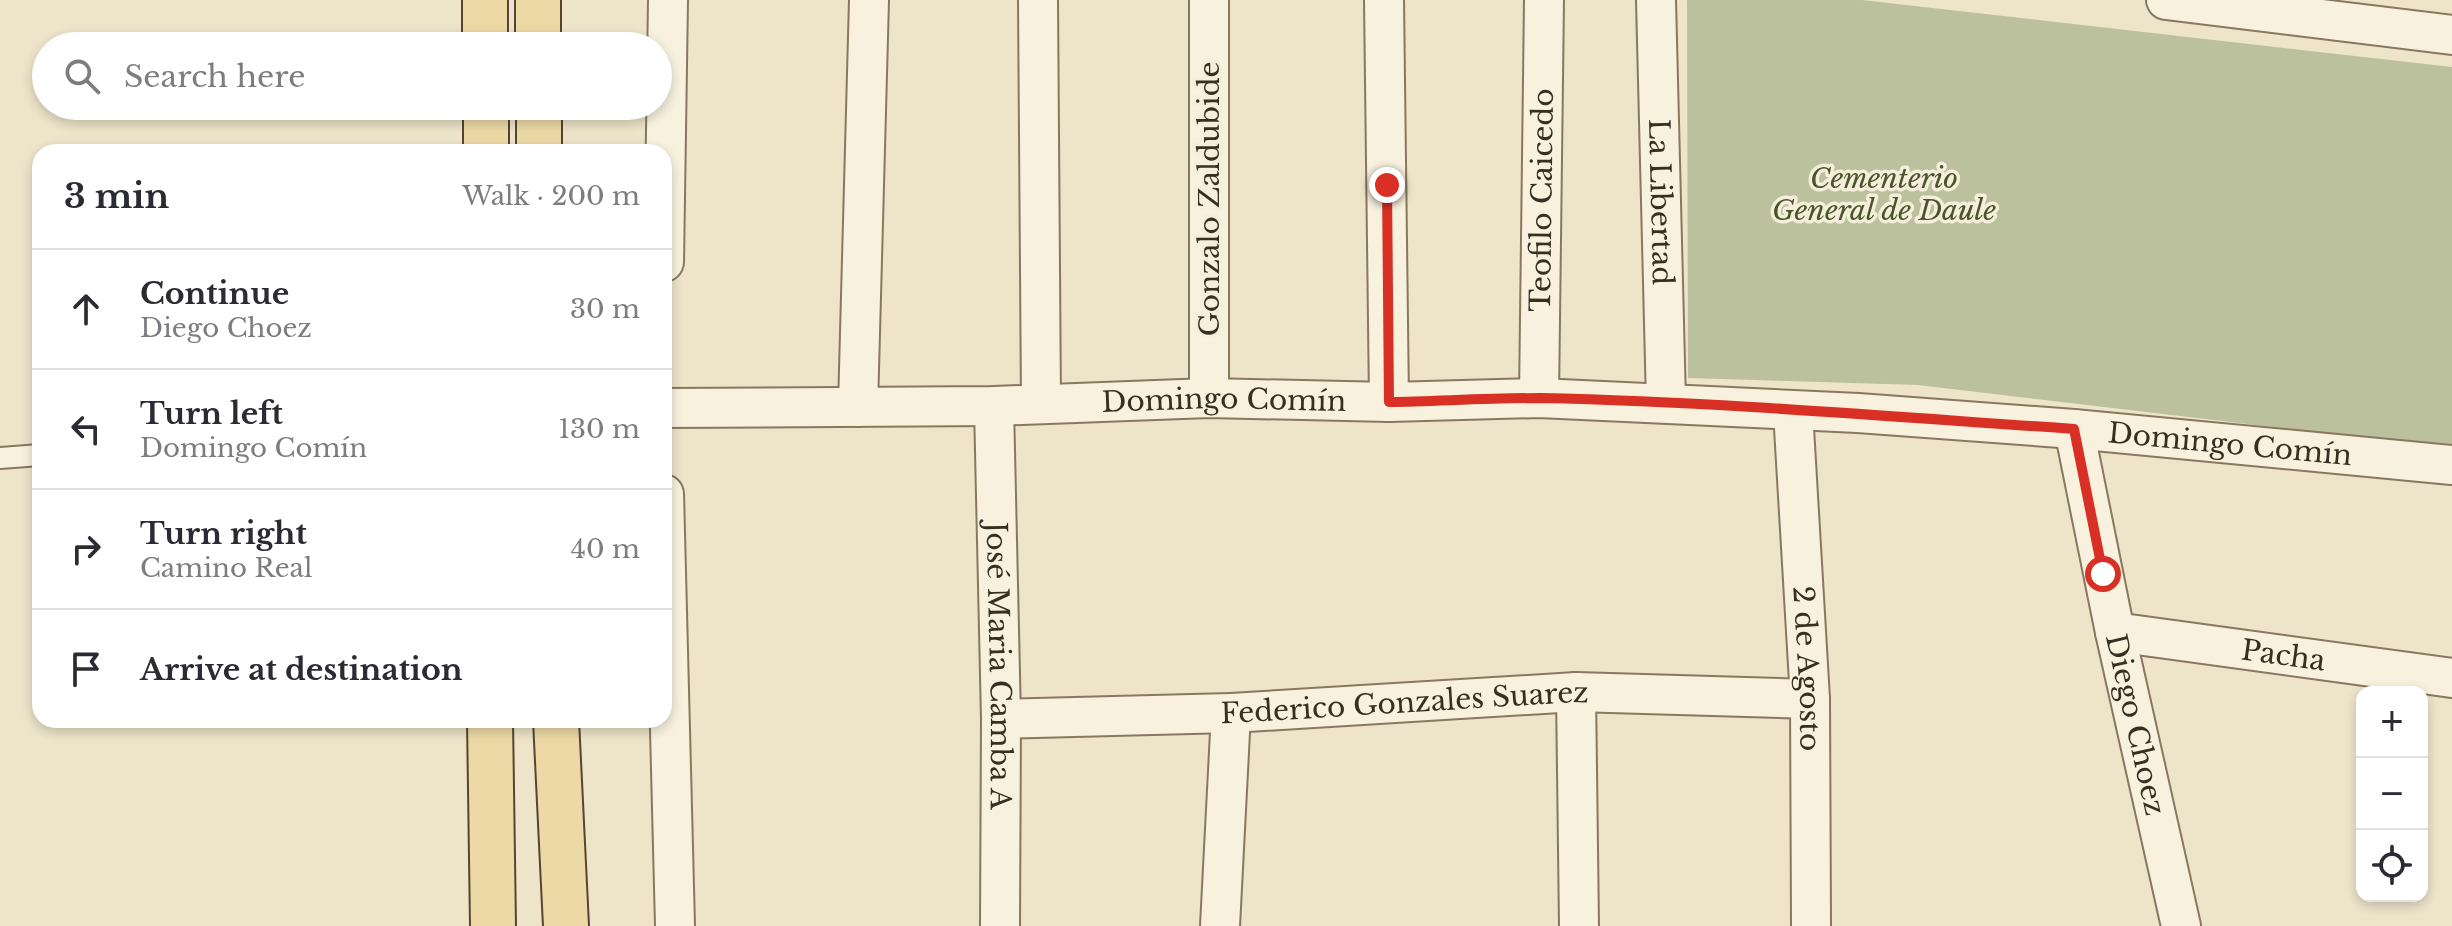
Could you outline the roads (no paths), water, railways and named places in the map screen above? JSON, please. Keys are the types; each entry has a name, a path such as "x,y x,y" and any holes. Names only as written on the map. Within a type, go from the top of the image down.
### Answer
{"main road":[{"path":"485,0 485,32"},
{"path":"538,0 538,32"},
{"path":"486,120 486,144"},
{"path":"539,120 539,144"},
{"path":"490,728 493,926"},
{"path":"556,728 566,926"}],"street":[{"path":"668,0 668,32"},
{"path":"858,407 869,0"},
{"path":"1038,0 1041,404"},
{"name":"Gonzalo Zaldubide","path":"1209,0 1209,398"},
{"path":"1384,0 1389,402"},
{"name":"Teofilo Caicedo","path":"1539,398 1544,0"},
{"name":"La Libertad","path":"1656,0 1666,403"},
{"path":"2166,0 2452,35"},
{"path":"666,120 666,144"},
{"name":"Domingo Comín","path":"672,408 994,406 1209,398 1389,402 1539,398 1858,413 2074,429 2452,465"},
{"name":"José Maria Camba A","path":"994,406 1001,719 1000,926"},
{"name":"2 de Agosto","path":"1793,411 1810,699 1811,926"},
{"name":"Diego Choez","path":"2074,429 2115,632 2181,926"},
{"name":"Pacha","path":"2115,632 2452,678"},
{"path":"1576,692 1579,926"},
{"name":"Federico Gonzales Suarez","path":"1001,719 1231,713 1576,692 1810,699"},
{"path":"1220,926 1231,713"},
{"path":"670,728 675,926"}],"lane":[{"path":"0,458 32,456"}],"park label":[{"name":"Cementerio General de Daule","path":"1884,194"}]}
